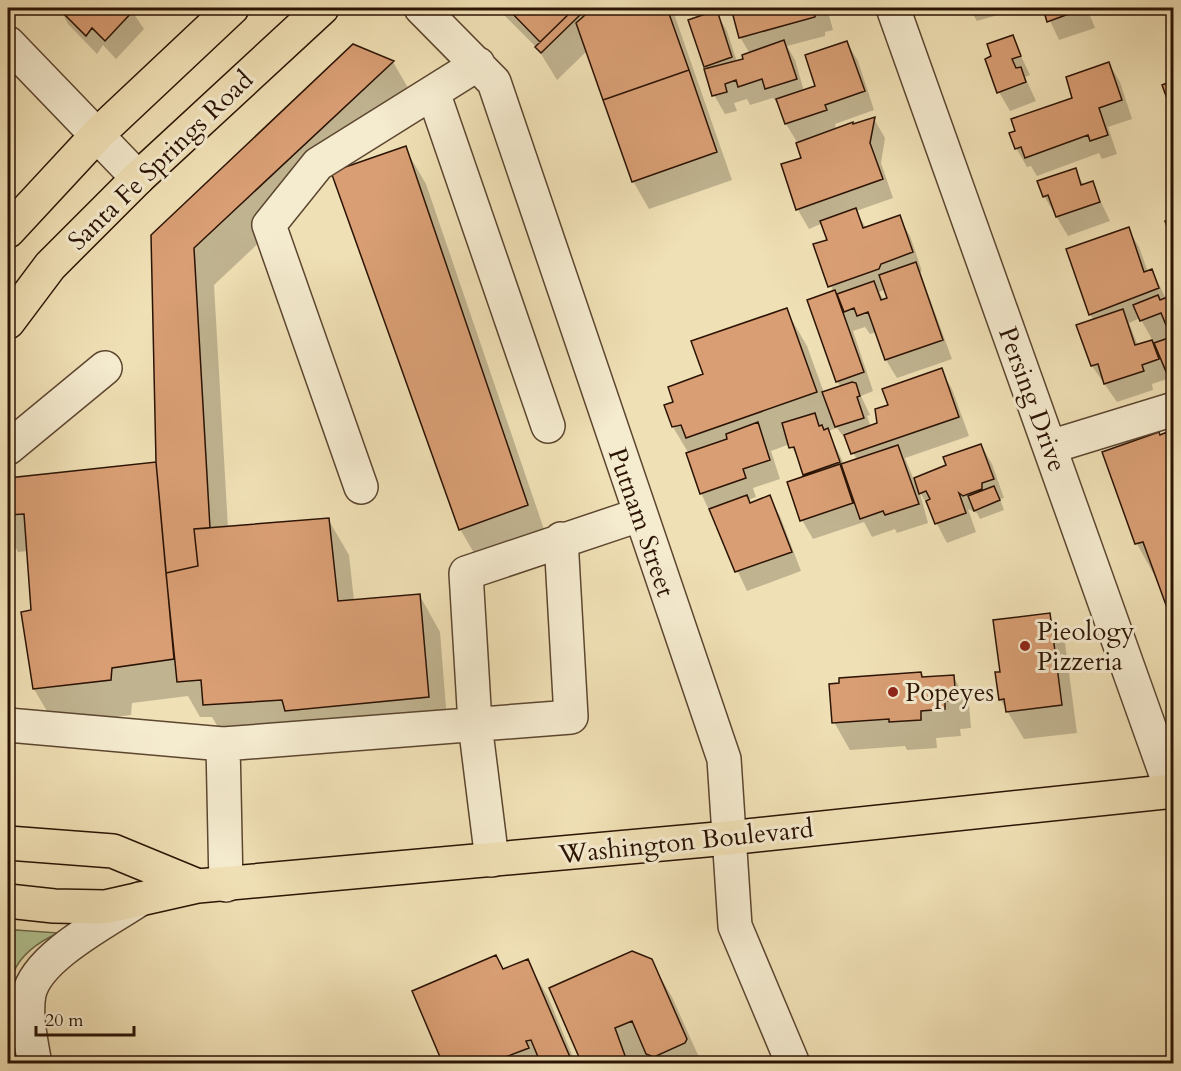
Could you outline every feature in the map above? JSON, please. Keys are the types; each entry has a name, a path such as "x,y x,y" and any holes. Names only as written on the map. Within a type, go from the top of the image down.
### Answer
{"main road":[{"path":"8,231 98,134 232,8"},
{"name":"Santa Fe Springs Road","path":"8,322 50,266 138,178 322,8"},
{"name":"Washington Boulevard","path":"8,901 54,906 105,907 144,897 212,885 728,838 1173,791"},
{"name":"Washington Boulevard","path":"8,843 113,851 212,885"},
{"path":"8,917 54,906"}],"street":[{"name":"Putnam Street","path":"421,8 494,82 639,515 724,759 735,926 793,1063"},
{"name":"Persing Drive","path":"893,8 1173,791"},
{"path":"8,43 138,178"},
{"path":"361,487 269,225 318,164 478,64"},
{"path":"433,92 548,426"},
{"path":"8,448 22,420 105,368"},
{"path":"1050,447 1173,409"},
{"path":"492,860 475,724 466,573 561,539 639,515"},
{"path":"8,725 223,744 572,717 561,539"},
{"path":"212,885 223,744"},
{"path":"35,1064 30,1031 29,994 39,972 54,957 144,897"}],"green space":[{"path":"16,930 58,933 29,951 14,972 9,999 15,1032 8,1043 8,932"}],"building":[{"path":"58,8 132,8 134,10 105,41 92,28 86,36"},
{"path":"507,8 575,8 540,42"},
{"path":"593,8 667,8 689,70 603,100 576,23"},
{"path":"731,8 823,8 824,11 815,13 815,17 739,38"},
{"path":"1043,8 1085,8 1047,22"},
{"path":"574,9 580,15 541,53 535,47"},
{"path":"717,10 732,57 704,67 688,20"},
{"path":"1013,35 1021,56 1012,59 1016,68 1021,67 1026,82 997,93 985,59 991,56 987,44"},
{"path":"784,40 797,79 765,89 762,79 738,87 736,80 725,84 727,92 712,96 704,69 743,59 742,55"},
{"path":"847,41 865,91 825,105 827,110 785,124 776,99 815,86 805,55"},
{"path":"353,44 394,61 194,248 210,528 194,529 198,566 166,573 156,462 151,235"},
{"path":"1109,62 1122,100 1099,108 1108,135 1090,141 1088,135 1025,158 1021,147 1015,149 1009,133 1015,131 1011,119 1072,98 1066,77"},
{"path":"689,70 717,152 632,182 603,100"},
{"path":"1174,80 1174,106 1170,107 1162,85"},
{"path":"875,117 870,143 883,179 796,210 781,164 801,158 796,143 853,122 853,124"},
{"path":"406,146 528,505 459,530 331,172"},
{"path":"1076,168 1081,185 1093,181 1100,202 1056,217 1048,195 1043,197 1037,181"},
{"path":"856,208 863,228 900,215 913,252 881,264 879,269 828,287 813,244 827,240 820,221"},
{"path":"1174,218 1174,247 1165,221"},
{"path":"1129,227 1144,272 1152,269 1159,288 1089,315 1066,249"},
{"path":"916,262 943,340 885,360 868,312 857,316 854,308 844,312 837,294 874,281 881,300 887,298 879,275"},
{"path":"1174,289 1174,380 1170,381 1154,343 1171,337 1161,313 1140,321 1133,305 1158,295 1160,300 1170,296 1168,291"},
{"path":"835,290 864,372 836,382 807,300"},
{"path":"787,308 817,392 686,438 681,425 672,427 664,405 673,402 668,387 703,374 691,341"},
{"path":"1123,309 1135,345 1152,340 1159,359 1142,365 1144,371 1104,384 1098,364 1091,366 1076,325"},
{"path":"942,368 959,417 851,454 844,435 877,423 875,409 888,405 882,389"},
{"path":"852,382 856,383 860,396 857,397 864,418 835,427 822,392"},
{"path":"815,413 819,426 822,425 824,430 828,428 840,462 803,475 794,447 789,448 782,423"},
{"path":"758,422 770,460 743,469 746,478 700,494 686,453 727,439 726,434"},
{"path":"1159,432 1160,435 1167,432 1174,449 1174,627 1143,542 1135,544 1102,452"},
{"path":"981,444 994,479 982,483 982,489 963,496 959,493 966,513 935,524 926,501 930,499 926,491 919,494 914,478 946,465 943,457"},
{"path":"898,445 919,504 885,515 883,511 860,519 841,464"},
{"path":"156,462 174,659 112,668 111,680 33,689 21,612 31,610 24,514 8,515 8,478"},
{"path":"840,464 853,503 800,521 787,482"},
{"path":"994,486 1000,500 974,511 968,496"},
{"path":"747,495 750,503 770,495 792,552 735,572 709,509"},
{"path":"329,518 338,601 420,594 429,697 285,711 282,700 203,705 201,680 177,682 166,573 198,566 194,529"},
{"name":"Pieology Pizzeria","path":"1050,613 1062,705 1006,712 1004,699 999,700 995,672 1000,672 993,620"},
{"name":"Popeyes","path":"921,672 922,677 954,675 956,701 945,701 945,709 921,711 921,720 889,722 889,719 832,723 829,684 839,683 839,678"},
{"path":"632,951 652,959 687,1039 685,1043 654,1057 646,1054 632,1021 615,1028 628,1064 582,1064 549,988"},
{"path":"496,955 503,969 528,959 573,1064 541,1064 531,1040 526,1041 529,1048 487,1064 443,1064 412,991"}],"place":[{"name":"Pieology Pizzeria","path":"1025,646"},
{"name":"Popeyes","path":"893,692"}]}
